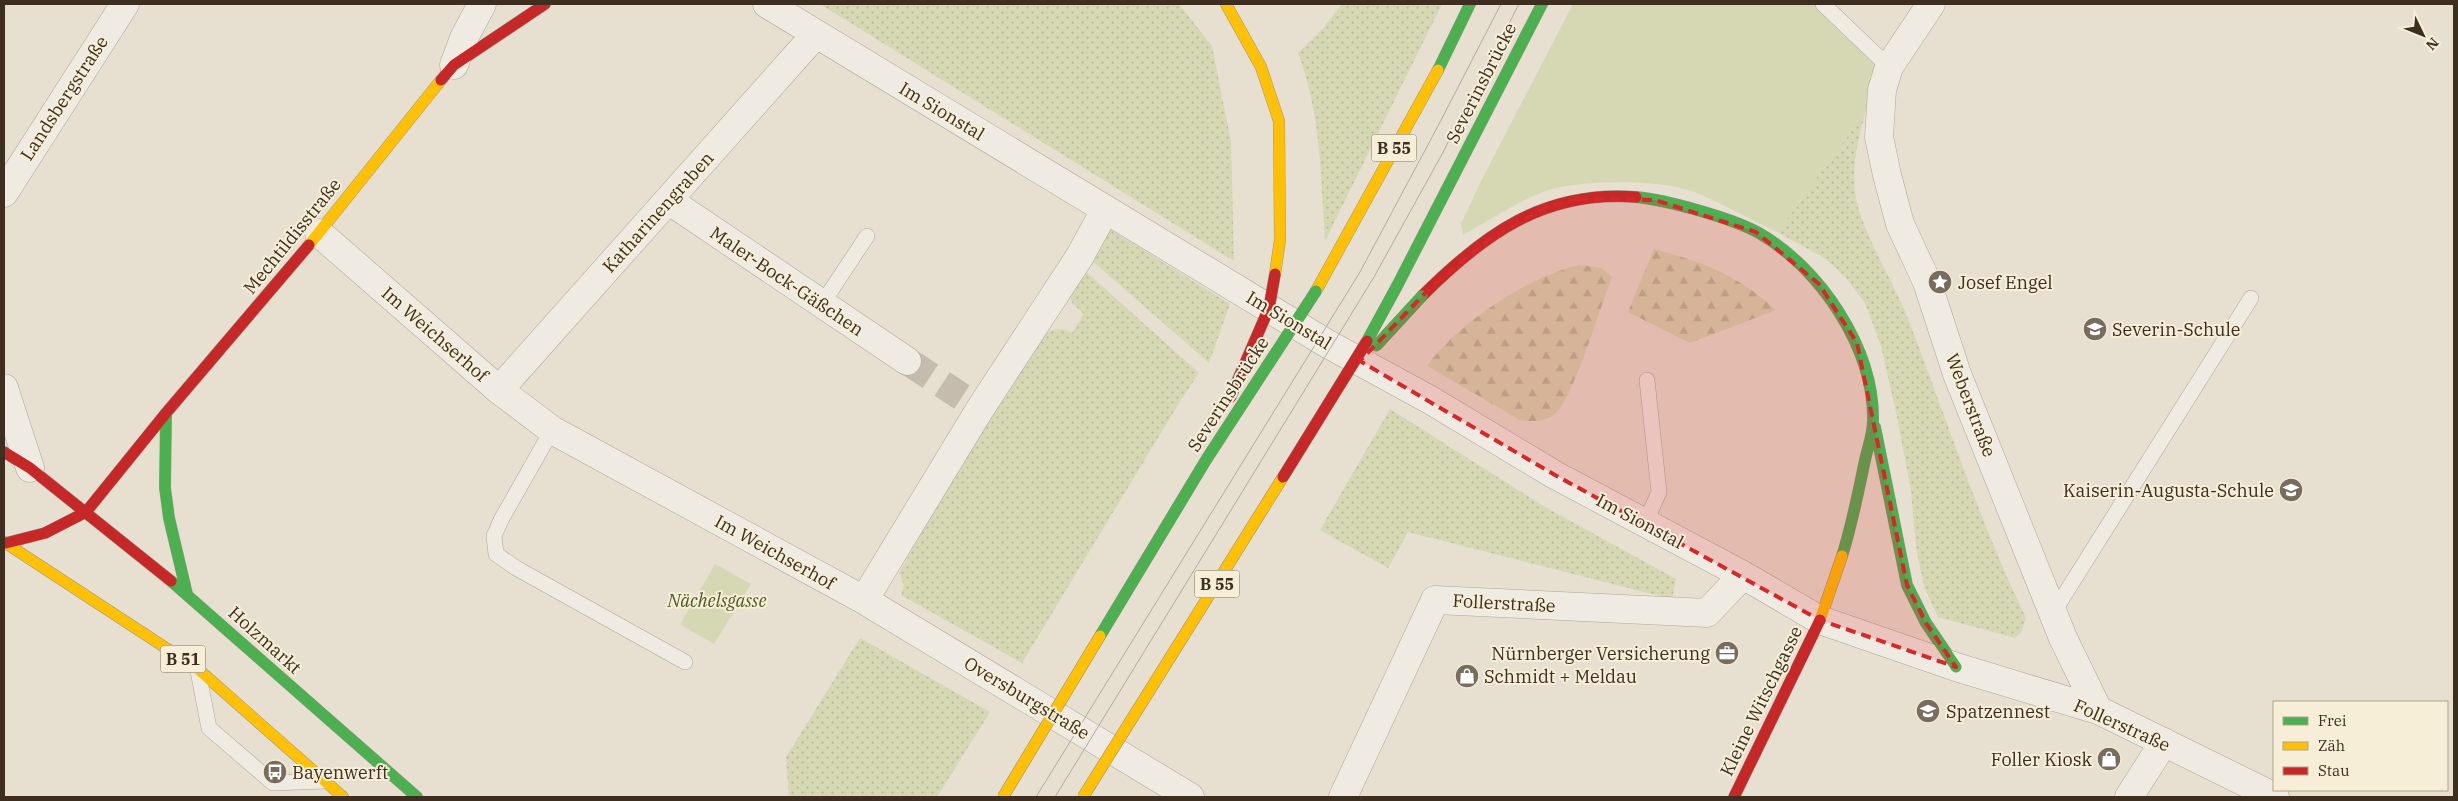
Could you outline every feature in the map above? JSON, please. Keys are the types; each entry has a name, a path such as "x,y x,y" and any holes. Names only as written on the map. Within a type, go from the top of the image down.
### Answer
{"main road":[{"name":"Mechtildisstraße","path":"86,512 166,413 320,233 384,149 454,65 545,4"},
{"name":"Severinsbrücke","path":"1004,797 1206,460 1316,291 1433,79 1470,4"},
{"name":"Severinsbrücke","path":"1084,797 1350,371 1397,286 1542,4"},
{"path":"1206,460 1268,308 1280,240 1279,121 1261,67 1228,5"},
{"path":"1350,371 1422,296 1487,242 1515,222 1546,207 1578,199 1609,197 1655,200 1756,232 1793,258 1819,284 1844,317 1857,343 1867,378 1873,418 1884,459 1907,585 1926,623 1956,668"},
{"path":"166,413 165,488 169,518 187,594"},
{"name":"Kleine Witschgasse","path":"1734,797 1820,620 1839,572 1854,521 1873,418"},
{"name":"B 51","path":"4,452 30,468 86,512"},
{"path":"5,542 45,533 86,512"},
{"name":"Holzmarkt","path":"86,512 187,594 417,797"},
{"name":"B 51","path":"5,542 198,669 343,797"}],"street":[{"name":"Landsbergstraße","path":"4,193 125,4"},
{"path":"454,65 464,38 482,4"},
{"name":"Im Sionstal","path":"767,4 1326,344 1432,401 1554,475 1743,576 1820,620"},
{"path":"1886,78 1931,4"},
{"name":"Katharinengraben","path":"499,390 816,34"},
{"name":"Weberstraße","path":"1886,78 1879,137 1900,224 1927,282 1957,374 2053,613 2077,671 2098,710"},
{"name":"Maler-Bock-Gäßchen","path":"668,200 907,361"},
{"path":"864,600 971,402 1075,264 1105,210"},
{"name":"Im Weichserhof","path":"320,233 499,390 552,430 864,600"},
{"path":"4,388 30,468"},
{"name":"Follerstraße","path":"1343,797 1435,600 1707,614 1743,576"},
{"name":"Oversburgstraße","path":"864,600 1190,797"},
{"name":"Follerstraße","path":"1820,620 1956,668 2098,710 2275,797"},
{"path":"2129,797 2164,742"}],"lane":[{"path":"1823,4 1886,78"},
{"path":"822,304 867,236"},
{"path":"2053,613 2251,298"},
{"path":"1645,524 1659,492 1647,380"},
{"path":"552,430 501,520 494,536 496,554 516,568 685,662"},
{"path":"198,669 209,728 273,783 324,780"}],"highlighted area":[{"path":"1578,199 1655,200 1756,232 1819,284 1857,343 1907,585 1926,623 1956,667 1820,620 1555,475 1360,361 1431,287 1487,241 1546,207"}],"green space":[{"path":"820,4 1179,4 1212,46 1231,142 1234,261"},
{"path":"1342,4 1442,4 1325,241 1316,122 1306,76 1298,53 1323,28"},
{"path":"1573,4 1836,4 1879,51 1866,111 1777,232 1694,192 1661,185 1619,182 1576,185 1543,192 1513,206 1463,235 1461,224 1482,179"},
{"path":"1866,111 1855,161 1854,182 1858,206 1869,236 1905,311 1992,543 2026,618 2021,633 2015,638 1938,617 1924,587 1916,547 1911,490 1896,412 1881,346 1865,303 1846,278 1826,259 1777,232"},
{"path":"1108,228 1230,304 1209,363 1089,258"},
{"path":"1654,249 1689,259 1719,271 1747,287 1776,310 1690,343 1628,312"},
{"path":"1580,265 1601,268 1612,277 1571,389 1556,413 1552,416 1539,421 1520,420 1427,366 1457,334 1476,318 1517,290 1539,279"},
{"path":"1082,268 1199,373 1022,663 901,595 904,585 899,573 996,401 1002,402 1031,351 1045,334 1053,330 1058,329 1072,333 1084,314 1073,304 1067,291"},
{"path":"1390,409 1545,507 1676,579 1672,599 1408,532 1388,568 1320,530"},
{"name":"Nächelsgasse","path":"715,564 751,584 714,644 681,623"},
{"path":"860,638 990,712 937,797 789,797 786,757"}],"tunnel":[{"path":"907,361 962,397"}],"tram line":[{"path":"1036,797 1360,272 1501,4"},
{"path":"1055,797 1374,277 1441,156 1519,4"}],"traffic: fast":[{"path":"1438,70 1470,4"},
{"path":"1397,286 1542,4"},
{"path":"1636,197 1699,211 1733,221 1759,233 1781,248 1803,267 1839,313 1853,338 1864,365 1871,393 1873,420 1855,509 1842,556"},
{"path":"1367,341 1397,286"},
{"path":"1100,636 1206,460 1316,291"},
{"path":"1376,346 1422,296"},
{"path":"166,413 165,488 169,518 187,594"},
{"path":"1875,427 1907,585 1926,623 1956,667"},
{"path":"171,581 417,797"}],"traffic: slow":[{"path":"1226,4 1261,67 1279,121 1280,240 1275,274"},
{"path":"1316,291 1438,70"},
{"path":"309,245 441,80"},
{"path":"1083,797 1283,477"},
{"path":"4,542 198,669 343,797"},
{"path":"1820,620 1842,556"},
{"path":"1003,797 1100,636"}],"traffic: jam":[{"path":"441,80 454,65 545,4"},
{"path":"1422,296 1469,253 1518,221 1544,209 1572,201 1603,197 1636,197"},
{"path":"86,512 166,413 309,245"},
{"path":"1230,398 1269,308 1275,274"},
{"path":"1283,477 1367,341"},
{"path":"4,452 30,468 171,581"},
{"path":"6,543 45,533 86,512"},
{"path":"1734,797 1820,620"}],"place":[{"name":"Josef Engel","path":"1940,282"},
{"name":"Severin-Schule","path":"2095,329"},
{"name":"Kaiserin-Augusta-Schule","path":"2291,490"},
{"name":"Nürnberger Versicherung","path":"1727,653"},
{"name":"Schmidt + Meldau","path":"1467,676"},
{"name":"Spatzennest","path":"1928,711"},
{"name":"Foller Kiosk","path":"2109,759"},
{"name":"Bayenwerft","path":"275,772"}]}
